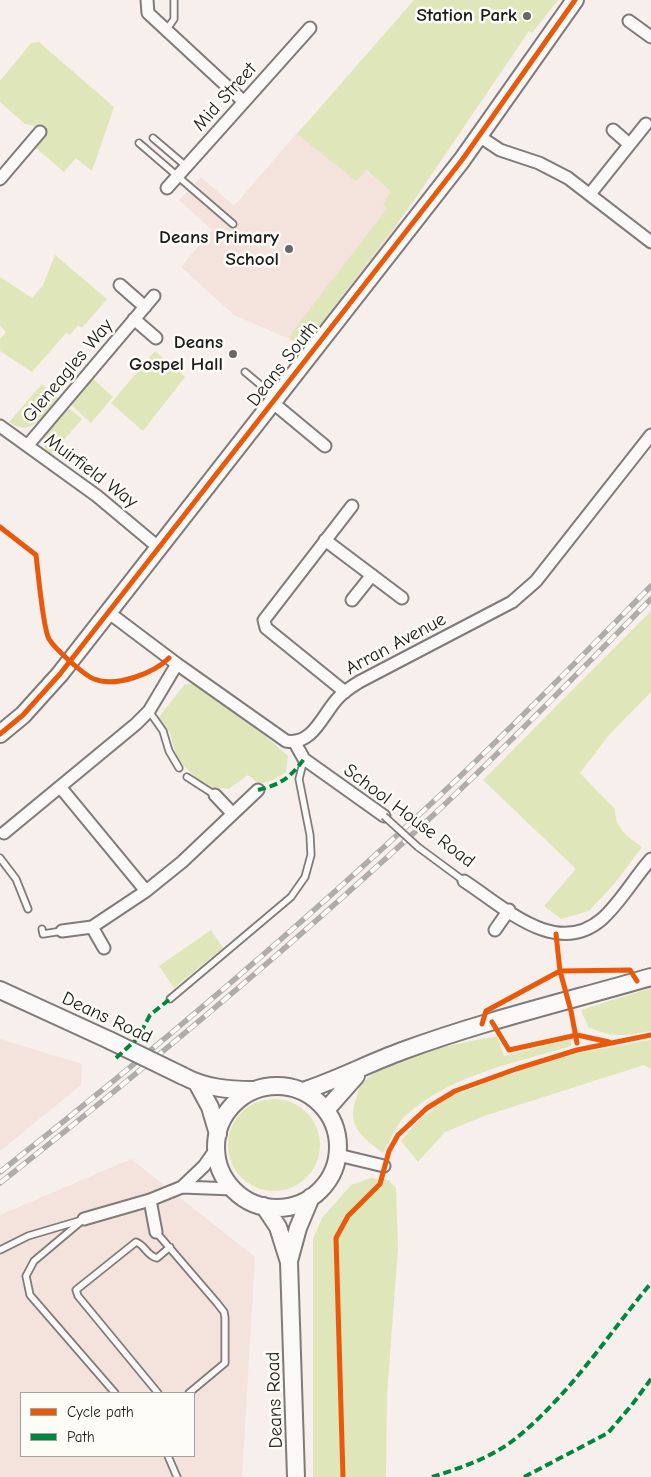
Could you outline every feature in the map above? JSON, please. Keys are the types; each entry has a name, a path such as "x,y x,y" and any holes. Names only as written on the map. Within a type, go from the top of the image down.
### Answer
{"street":[{"path":"146,0 148,13 244,102"},
{"name":"Deans South","path":"0,734 23,715 60,674 479,136 575,0"},
{"path":"629,21 651,37"},
{"name":"Mid Street","path":"167,188 310,28"},
{"path":"590,194 646,124"},
{"path":"612,130 629,144"},
{"path":"0,179 40,132"},
{"path":"479,136 500,150 551,169 590,194 651,242"},
{"path":"120,285 145,307"},
{"name":"Gleneagles Way","path":"28,445 154,296"},
{"name":"Gleneagles Way","path":"134,319 156,338"},
{"name":"Deans South","path":"273,400 325,446"},
{"name":"Muirfield Way","path":"0,426 97,496 158,547"},
{"name":"Arran Avenue","path":"295,743 309,736 339,696 359,682 512,602 524,592 536,581 651,435"},
{"path":"345,692 266,628 264,620 352,506"},
{"path":"325,540 402,598"},
{"path":"352,600 372,575"},
{"path":"108,612 177,664 286,741 295,743"},
{"path":"2,835 61,788 149,711 177,664"},
{"name":"School House Road","path":"295,743 304,759 384,816"},
{"path":"61,788 146,890"},
{"path":"62,931 92,927 146,890 182,862 258,790"},
{"path":"215,795 232,813"},
{"name":"School House Road","path":"464,881 541,930 556,934 581,932 602,919 651,860"},
{"path":"495,930 509,910"},
{"path":"92,927 104,948"},
{"path":"303,1091 401,1051 482,1024 651,977"},
{"name":"Deans Road","path":"0,990 190,1080 222,1090 254,1090"},
{"path":"326,1110 343,1088 364,1067"},
{"path":"84,1219 150,1200 182,1187 204,1166 217,1141 225,1116 237,1101 254,1090 270,1086 287,1086 303,1091 316,1099 326,1110 337,1131 338,1155 329,1179 311,1198 296,1205 280,1208 264,1206 247,1200 233,1189 224,1177 217,1141 210,1107 190,1080"},
{"path":"338,1155 384,1166"},
{"path":"182,1187 233,1189"},
{"name":"Deans Road","path":"289,1262 298,1228 311,1198"},
{"path":"150,1200 156,1232"},
{"name":"Deans Road","path":"264,1206 278,1227 289,1262 296,1477"}],"lane":[{"path":"166,29 174,19 174,0"},
{"path":"153,138 187,167"},
{"path":"139,143 233,224"},
{"path":"246,372 273,400"},
{"path":"149,711 163,731 169,752 179,768"},
{"path":"170,999 291,897 305,877 311,855 310,835 299,779 304,759"},
{"path":"187,777 215,795"},
{"name":"School House Road","path":"384,816 418,847 464,881"},
{"path":"0,858 16,879 28,909"},
{"path":"42,929 43,934 62,931"},
{"path":"0,1250 28,1236 84,1219"},
{"path":"84,1219 34,1261 26,1276 30,1295 114,1392"},
{"path":"156,1232 224,1312 225,1363 190,1392"},
{"path":"157,1392 78,1296 76,1290 136,1242 140,1243 152,1257 157,1258 170,1247"},
{"path":"168,1457 176,1477"}],"shaded area":[{"name":"Deans Primary School","path":"304,125 395,193 387,207 400,224 352,292 305,346 234,315 181,267 212,230 179,200 201,177 234,206"},
{"path":"0,1039 82,1064 81,1085 0,1151"},
{"path":"131,1159 255,1257 242,1477 0,1477 0,1215"}],"green space":[{"path":"414,0 558,0 532,33 529,31 413,202 305,345 290,339 292,332 387,209 383,205 391,191 366,170 356,181 297,134"},
{"path":"39,42 114,107 92,171 76,158 64,172 36,148 47,133 41,127 25,124 0,102 0,81 31,43"},
{"path":"55,255 107,299 82,328 78,325 70,335 66,333 32,372 0,351 0,339 6,332 0,326 0,277 32,298 43,285"},
{"path":"155,351 185,377 143,431 111,403"},
{"path":"91,377 113,397 91,423 69,403"},
{"path":"42,384 58,398 42,417 31,426 24,428 17,427 9,422"},
{"path":"66,406 82,419 51,455 45,449 42,437"},
{"path":"651,611 651,692 609,735 580,773 615,809 617,822 623,831 642,847 615,883 589,911 561,919 544,906 576,869 483,780"},
{"path":"185,684 195,684 265,736 288,756 286,772 273,780 259,784 248,775 229,789 221,788 217,791 198,780 177,758 170,733 158,718"},
{"path":"211,930 223,948 174,988 159,966"},
{"path":"651,988 651,1031 619,1035 605,1033 588,1027 581,1010"},
{"path":"497,1036 504,1056 571,1039 571,1046 483,1072 442,1090 422,1102 405,1116 383,1153 359,1132 353,1119 355,1102 361,1086 373,1074 406,1058 425,1052"},
{"path":"651,1040 651,1069 644,1065 484,1116 445,1132 418,1162 401,1141 418,1121 450,1097 504,1076 579,1053"},
{"path":"274,1099 292,1102 307,1112 317,1127 320,1145 317,1163 307,1178 292,1188 274,1191 256,1188 241,1178 231,1163 228,1145 231,1127 241,1112 256,1102"},
{"path":"371,1178 388,1180 396,1188 398,1249 387,1394 386,1477 313,1477 313,1239 322,1218 351,1185"}],"railway":[{"path":"0,1172 222,991 383,848 490,748 651,586"},
{"path":"0,1183 225,1000 334,905 495,756 651,599"}],"marked path":[{"path":"258,790 284,780 304,759"},
{"path":"116,1058 138,1038 150,1015 170,999"},
{"path":"432,1477 496,1452 535,1422 587,1365 651,1283"},
{"path":"524,1477 608,1433 651,1379"}],"cycle path":[{"path":"0,734 23,715 60,674 462,160 575,0"},
{"path":"0,527 36,555 43,612 49,639 63,655 84,672 94,679 113,682 144,674 169,658"},
{"path":"556,934 560,971 571,1011 577,1043"},
{"path":"482,1024 486,1011 560,971 630,970 637,981"},
{"path":"492,1022 509,1050 577,1035 609,1042"},
{"path":"343,1477 336,1238 348,1216 380,1184 389,1151 398,1135 427,1108 455,1091 577,1050 651,1035"}],"place":[{"name":"Station Park","path":"527,16"},
{"name":"Deans Primary School","path":"289,249"},
{"name":"Deans Gospel Hall","path":"233,354"}]}
